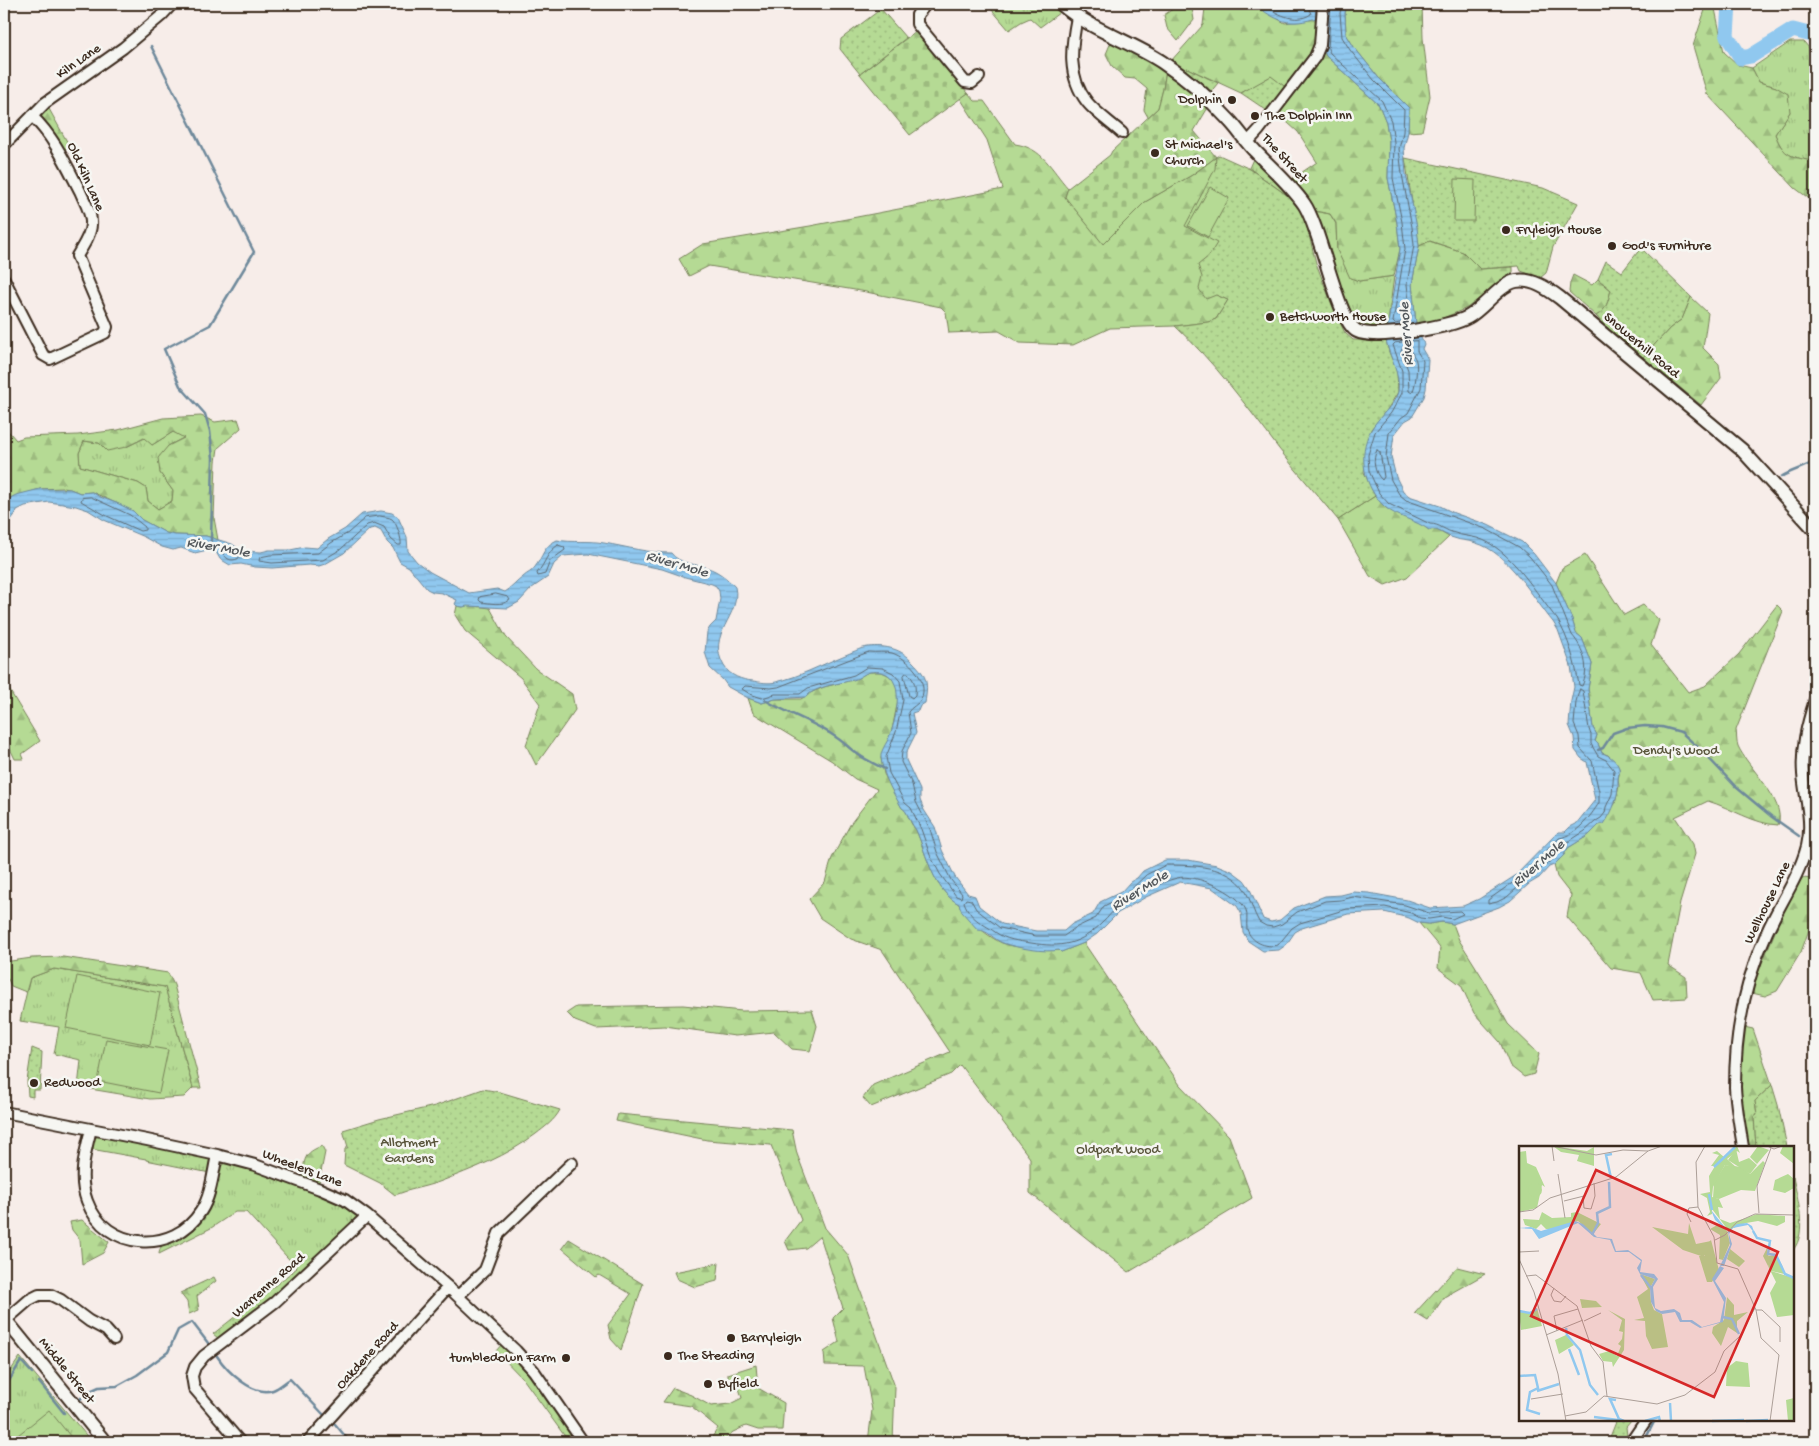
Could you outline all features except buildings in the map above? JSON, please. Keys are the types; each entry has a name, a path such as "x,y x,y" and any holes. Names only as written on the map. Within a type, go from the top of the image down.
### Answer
{"street":[{"name":"Kiln Lane","path":"4,145 45,103 123,48 161,16 172,4"},
{"path":"926,4 917,16 917,24 965,82 972,83 979,77"},
{"name":"The Street","path":"1061,4 1076,17 1162,62 1222,112 1304,204 1313,219 1324,259 1348,324 1355,331 1368,335 1381,335 1419,329"},
{"path":"1248,142 1315,57 1320,45 1323,4"},
{"path":"1076,17 1071,63 1077,84 1088,102 1122,133"},
{"name":"Old Kiln Lane","path":"4,279 43,356 50,359 105,333 107,327 77,256 92,225 89,213 58,148 43,126 32,116"},
{"name":"Snowerhill Road","path":"1419,329 1442,325 1467,317 1503,288 1515,281 1532,282 1547,289 1742,450 1815,530"},
{"name":"Wellhouse Lane","path":"1743,1146 1735,1087 1739,1027 1755,961 1767,930 1794,881 1808,844 1809,826 1803,775 1803,751 1806,729 1815,700"},
{"name":"Wheelers Lane","path":"4,1112 217,1156 255,1166 345,1200 367,1216 458,1296 516,1351 534,1371 583,1442"},
{"path":"91,1129 82,1182 87,1202 96,1217 110,1231 123,1238 139,1242 157,1242 171,1237 185,1229 194,1220 206,1201 217,1156"},
{"path":"458,1296 485,1270 499,1233 572,1163"},
{"name":"Warrenne Road","path":"240,1442 194,1388 192,1376 195,1367 204,1356 275,1302 367,1216"},
{"name":"Oakdene Road","path":"308,1442 448,1288"},
{"path":"5,1319 38,1295 50,1295 61,1300 89,1321 106,1330 114,1339"},
{"name":"Middle Street","path":"5,1319 105,1442"},
{"path":"1631,1442 1645,1421"}],"green space":[{"path":"987,4 1056,4 1063,10 1040,27 1030,18 1009,30"},
{"path":"1180,4 1188,4 1192,8 1194,20 1178,41 1167,28 1164,15"},
{"path":"1208,4 1253,4 1285,23 1319,17 1315,51 1288,89 1271,77 1241,93 1187,68 1184,72 1170,62 1203,25 1205,8"},
{"path":"1347,4 1422,4 1423,38 1430,96 1422,131 1408,132 1409,108 1378,77 1346,34 1345,13"},
{"path":"1707,4 1714,4 1724,52 1738,65 1752,68 1759,82 1776,87 1788,94 1790,112 1775,134 1782,148 1790,155 1815,162 1815,203 1795,188 1707,94 1693,46"},
{"path":"881,9 906,38 860,74 840,49 841,39"},
{"path":"916,31 968,93 910,135 860,74"},
{"path":"1115,41 1166,70 1158,108 1148,117 1144,110 1147,89 1135,79 1125,78 1112,66 1106,54 1111,42"},
{"path":"1790,42 1804,42 1815,55 1815,162 1790,155 1782,148 1775,134 1790,112 1776,87 1759,82 1752,68"},
{"path":"1323,49 1326,56 1379,105 1386,122 1389,141 1388,178 1400,249 1394,276 1359,281 1350,278 1337,250 1336,223 1330,214 1315,211 1292,179 1317,162 1298,132 1278,114 1322,57"},
{"path":"1187,68 1218,83 1209,94 1184,72"},
{"path":"1166,70 1209,106 1194,131 1216,157 1192,175 1145,202 1103,244 1065,197 1068,188 1110,155 1158,108"},
{"path":"1271,76 1288,89 1269,112 1241,93"},
{"path":"968,93 975,101 984,101 1015,144 1033,150 1046,160 1068,188 1065,197 1103,243 1145,202 1192,175 1216,157 1218,243 1209,256 1199,265 1216,295 1228,300 1216,319 1208,322 1175,326 1110,328 1073,345 1020,343 999,331 949,333 946,312 941,307 861,291 709,266 689,276 679,259 703,244 810,226 1003,189 987,140 960,98"},
{"path":"48,107 70,147 63,150 38,117"},
{"path":"1219,155 1250,169 1288,196 1299,209 1306,223 1316,263 1345,333 1353,340 1386,340 1397,371 1398,392 1387,410 1371,429 1364,472 1375,496 1338,520 1286,458 1217,370 1175,326 1208,322 1216,319 1228,300 1216,295 1206,299 1199,289 1202,277 1198,265 1209,256 1217,243 1185,226 1215,169 1216,157"},
{"path":"1405,158 1543,188 1578,203 1553,247 1546,273 1540,278 1521,271 1519,266 1480,269 1463,252 1430,241 1419,246"},
{"path":"1253,159 1257,160 1291,193 1288,196 1249,168"},
{"path":"1455,179 1475,180 1474,221 1454,221"},
{"path":"1210,187 1229,198 1208,237 1188,226"},
{"path":"1315,211 1330,214 1336,224 1337,250 1359,281 1394,276 1387,330 1365,329 1355,321 1340,285"},
{"path":"1429,241 1463,252 1480,269 1513,267 1513,272 1467,308 1441,319 1416,324 1412,284 1419,246"},
{"path":"1641,248 1691,297 1682,319 1670,328 1643,357 1604,325 1596,316 1605,308 1611,290 1598,279 1606,261 1622,272"},
{"path":"1573,275 1592,285 1598,279 1611,290 1605,308 1600,314 1596,316 1569,292"},
{"path":"1691,297 1708,313 1703,348 1719,364 1721,378 1701,405 1643,357 1670,328 1682,319"},
{"path":"201,416 215,422 238,419 241,428 218,448 214,518 218,540 206,536 166,533 142,520 133,511 92,492 80,493 62,488 40,489 10,498 4,505 4,426 16,440 24,437 78,435 118,430 163,418","holes":["173,432 184,438 168,446 158,458 160,473 173,491 172,501 158,509 148,501 146,488 138,483 80,466 79,453 84,441 99,443 107,451 126,447 144,438 152,445"]},
{"path":"173,432 185,437 168,446 160,473 173,491 172,501 158,509 148,501 146,488 138,483 80,466 79,453 84,441 126,447 145,438 152,445"},
{"path":"1375,496 1386,508 1423,525 1429,530 1435,529 1449,537 1407,577 1385,585 1370,576 1338,520"},
{"name":"Dendy's Wood","path":"1585,555 1624,615 1643,605 1659,620 1651,645 1688,692 1705,686 1739,654 1777,605 1783,611 1736,730 1738,746 1765,784 1777,805 1778,825 1751,819 1708,801 1675,817 1693,844 1695,854 1680,903 1668,965 1686,977 1687,998 1653,1000 1641,973 1611,968 1567,917 1571,895 1557,877 1554,865 1568,848 1589,835 1615,804 1619,786 1620,770 1608,755 1602,753 1595,742 1597,735 1593,728 1588,689 1592,664 1582,638 1576,633 1556,583 1562,568"},
{"path":"467,605 490,608 506,637 536,669 572,694 575,710 536,765 526,745 540,704 521,678 465,631 455,615 457,606 463,607"},
{"name":"Oldpark Wood","path":"868,672 882,672 890,676 895,682 898,700 892,730 881,758 884,774 916,830 932,871 943,890 959,904 966,915 977,926 1002,943 1030,949 1059,950 1061,952 1084,943 1180,1085 1229,1136 1252,1198 1129,1272 1030,1193 1030,1158 960,1065 951,1074 871,1107 863,1098 873,1085 950,1052 882,950 851,939 820,918 809,899 825,882 832,858 851,823 877,789 855,779 832,761 753,713 748,698 762,703 775,699 801,699 824,687 856,679"},
{"path":"4,681 40,741 22,754 24,759 15,759 4,736"},
{"path":"1810,730 1815,734 1815,842 1813,842 1807,758"},
{"path":"1802,878 1815,879 1815,913 1801,952 1777,991 1765,996 1752,993 1754,982 1785,908"},
{"path":"1442,922 1453,924 1459,940 1508,1024 1539,1054 1534,1074 1524,1077 1510,1066 1500,1042 1474,1013 1461,985 1438,968 1440,948 1419,923"},
{"path":"63,957 168,973 174,985 201,1088 193,1088 165,987 54,969 30,978 26,992 11,986 8,979 4,978 4,962 32,958"},
{"path":"54,969 165,987 193,1088 184,1097 150,1099 78,1087 81,1060 54,1054 59,1027 20,1021 30,978"},
{"path":"77,976 160,993 150,1045 66,1028"},
{"path":"683,1005 742,1011 812,1010 817,1026 810,1051 792,1049 774,1032 735,1036 665,1026 596,1029 575,1021 567,1013 576,1007"},
{"path":"1744,1027 1753,1029 1772,1085 1755,1101 1757,1114 1754,1117 1756,1146 1747,1146 1740,1098"},
{"path":"106,1039 168,1050 159,1093 98,1081"},
{"path":"32,1048 42,1052 40,1090 33,1090 33,1097 28,1096 27,1081"},
{"path":"1772,1085 1787,1146 1756,1146 1754,1116 1757,1114 1755,1101"},
{"name":"Allotment Gardens","path":"483,1089 500,1092 560,1110 543,1129 502,1155 439,1182 395,1195 380,1183 344,1165 345,1149 348,1147 343,1130 379,1119 435,1106"},
{"path":"618,1114 792,1130 797,1154 825,1228 848,1255 895,1387 893,1442 868,1442 872,1410 864,1366 825,1365 824,1352 839,1342 833,1318 843,1308 820,1236 806,1248 789,1250 785,1241 801,1220 771,1145 707,1140 616,1121"},
{"path":"103,1135 210,1157 212,1160 210,1173 91,1149 92,1142 96,1137"},
{"path":"322,1146 325,1152 319,1182 302,1177 306,1157 311,1151"},
{"path":"225,1162 256,1169 313,1190 342,1204 357,1217 354,1223 277,1293 218,1338 213,1334 297,1268 246,1212 235,1212 211,1228 159,1254 160,1248 163,1245 185,1234 205,1215 211,1202 215,1180"},
{"path":"1794,1182 1801,1225 1794,1248"},
{"path":"82,1220 109,1242 103,1253 82,1264 80,1240 72,1230 70,1222"},
{"path":"569,1239 643,1284 621,1350 611,1339 608,1325 631,1294 599,1275 596,1277 562,1248"},
{"path":"719,1263 717,1281 695,1287 677,1279 674,1272"},
{"path":"1457,1267 1485,1274 1444,1297 1428,1321 1415,1313"},
{"path":"214,1277 216,1281 197,1296 199,1310 189,1314 187,1302 180,1293"},
{"path":"502,1344 531,1373 575,1440 569,1442 524,1380 496,1351"},
{"path":"20,1357 92,1442 4,1442 4,1380"},
{"path":"756,1365 758,1388 784,1403 782,1430 758,1430 746,1426 733,1432 721,1442 709,1442 718,1428 691,1406 663,1402 673,1388 711,1406 730,1404 742,1398 739,1388 728,1382 728,1374"},
{"path":"49,1410 75,1442 15,1442 13,1439"},
{"path":"1614,1421 1631,1421 1626,1427 1627,1436 1623,1442 1608,1442 1616,1422"}],"water":[{"path":"1253,4 1308,4 1319,10 1319,17 1299,22 1284,21"},
{"path":"1326,4 1347,4 1345,13 1346,34 1378,77 1409,108 1408,132 1404,148 1406,174 1419,246 1412,284 1416,324 1400,329 1387,330 1400,249 1388,178 1389,141 1386,122 1379,105 1326,56 1323,49"},
{"path":"1422,334 1421,338 1424,344 1422,349 1428,359 1426,389 1424,397 1412,417 1405,421 1394,435 1391,457 1396,477 1403,491 1409,496 1488,525 1522,542 1534,554 1556,583 1576,633 1582,638 1592,664 1588,689 1593,728 1597,735 1595,741 1602,753 1612,759 1619,768 1616,798 1613,809 1604,824 1599,825 1589,835 1568,848 1564,855 1539,878 1529,884 1510,901 1499,907 1453,924 1442,922 1419,923 1409,918 1384,912 1348,914 1302,928 1295,932 1286,945 1279,950 1263,951 1248,941 1243,932 1241,913 1237,906 1212,888 1180,882 1146,897 1118,913 1097,934 1084,943 1061,952 1059,950 1039,950 1009,945 1000,942 982,930 978,930 962,912 959,904 950,898 937,881 916,830 895,796 884,771 881,755 892,728 897,706 895,684 890,677 882,672 870,672 855,679 815,690 806,697 775,699 762,703 748,698 728,687 710,668 705,652 707,632 716,621 720,599 719,591 712,584 662,569 588,554 563,556 554,564 548,577 532,588 519,602 508,608 463,607 455,604 457,600 427,589 409,567 400,562 381,531 375,528 370,529 344,553 325,564 319,566 272,568 241,564 230,565 220,559 216,552 203,551 195,553 181,548 173,550 162,547 104,520 88,510 76,506 49,502 25,506 17,510 4,529 4,505 10,498 40,489 70,489 80,493 92,492 133,511 142,520 166,533 206,536 232,544 242,551 261,552 305,547 317,548 345,529 362,514 381,511 392,513 398,517 407,537 408,551 417,562 430,572 469,593 497,589 505,592 510,589 532,570 549,545 557,540 598,542 646,551 671,553 683,562 715,571 735,587 734,607 721,635 719,655 724,666 737,677 745,680 776,682 802,674 859,649 875,647 887,647 899,651 918,667 926,681 926,696 925,703 920,706 918,711 912,713 916,733 906,753 906,760 920,790 920,800 924,810 935,827 942,850 955,877 968,894 975,896 979,906 1002,924 1036,931 1064,931 1072,924 1093,914 1100,902 1121,892 1143,871 1165,860 1188,860 1217,865 1232,871 1244,880 1249,887 1263,919 1271,922 1280,920 1294,908 1325,896 1353,892 1407,900 1430,908 1463,906 1479,899 1515,876 1558,832 1565,832 1576,824 1595,800 1587,762 1575,750 1574,737 1569,725 1574,687 1571,666 1558,630 1553,622 1519,577 1499,556 1488,548 1476,543 1457,539 1436,530 1429,530 1400,516 1385,507 1372,490 1368,481 1364,460 1364,449 1367,439 1374,425 1393,402 1398,392 1398,379 1386,340"}],"waterway":[{"name":"River Mole","path":"1729,4 1727,36 1741,58 1751,56 1793,30 1812,35 1815,39"},
{"path":"151,46 254,252 210,325 164,349 180,386 205,414 210,431 213,458 211,541"},
{"path":"1781,477 1815,461"},
{"path":"765,700 829,732 860,756 885,769"},
{"path":"1598,750 1603,748 1613,733 1627,728 1662,727 1681,732 1736,787 1772,817 1799,836"},
{"path":"78,1401 88,1392 99,1387 117,1386 137,1375 168,1352 178,1330 192,1322 208,1343"},
{"path":"217,1356 227,1369 241,1381 257,1390 273,1390 290,1379 324,1415"},
{"path":"4,1389 21,1361 32,1373"},
{"path":"39,1382 64,1413"},
{"path":"1644,1442 1654,1421"},
{"path":"335,1424 350,1442"}],"place":[{"name":"Dolphin","path":"1232,100"},
{"name":"The Dolphin Inn","path":"1255,116"},
{"name":"St Michael's Church","path":"1155,153"},
{"name":"Fryleigh House","path":"1506,230"},
{"name":"God's Furniture","path":"1612,246"},
{"name":"Betchworth House","path":"1270,317"},
{"name":"Redwood","path":"34,1083"},
{"name":"Barryleigh","path":"731,1338"},
{"name":"The Steading","path":"668,1356"},
{"name":"tumbledown Farm","path":"566,1358"},
{"name":"Byfield","path":"708,1384"}]}
